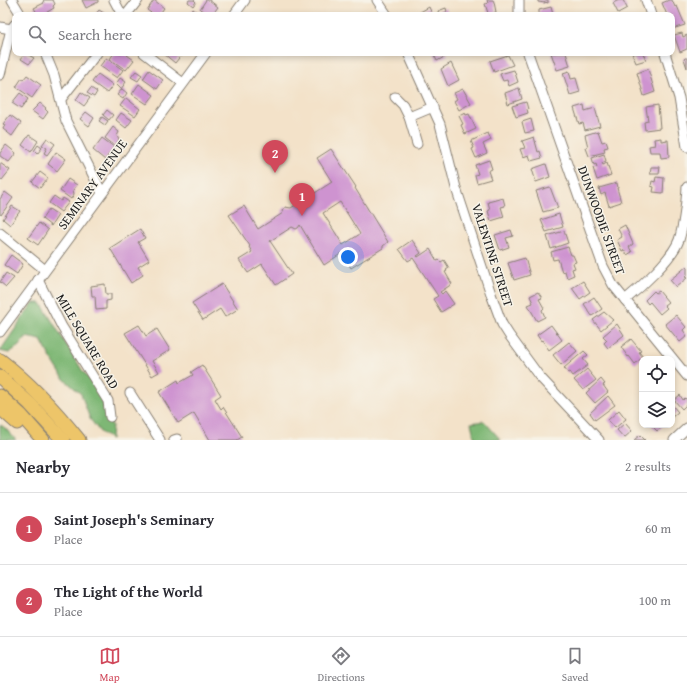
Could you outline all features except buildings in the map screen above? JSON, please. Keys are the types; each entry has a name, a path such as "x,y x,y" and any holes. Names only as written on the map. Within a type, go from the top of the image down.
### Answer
{"highway":[{"path":"0,360 25,380 44,399 78,440"},
{"path":"0,377 30,404 62,440"},
{"path":"0,396 43,440"},
{"path":"0,408 35,440"}],"street":[{"path":"12,0 19,12"},
{"path":"114,0 120,12"},
{"path":"128,12 138,0"},
{"path":"236,12 245,0"},
{"path":"377,0 385,12"},
{"path":"519,0 519,12"},
{"path":"646,0 650,12"},
{"path":"0,27 12,26"},
{"path":"0,74 12,30"},
{"path":"46,56 54,75 66,121 102,193"},
{"path":"61,100 95,56"},
{"path":"148,56 183,83"},
{"name":"SEMINARY AVENUE","path":"0,332 204,56"},
{"name":"VALENTINE STREET","path":"409,56 440,124 456,188 502,324 539,376 599,440"},
{"name":"DUNWOODIE STREET","path":"529,56 602,266 613,285 687,376"},
{"path":"666,56 679,98 687,147"},
{"path":"395,97 403,105 409,117 417,144"},
{"path":"409,117 433,107"},
{"path":"625,300 644,285 674,251 682,228 687,187"},
{"path":"0,233 45,270"},
{"name":"MILE SQUARE ROAD","path":"38,280 62,327 108,400 110,417"},
{"path":"130,393 160,440"},
{"path":"674,440 687,428"}],"green space":[{"path":"33,303 41,303 82,370 101,394 105,413 112,425 111,439 100,432 90,419 81,394 64,379 41,340 26,337 19,346 9,353 0,351"},
{"path":"484,421 501,440 475,440 471,423"},
{"path":"0,425 4,427 16,440 0,440"}],"place":[{"name":"The Light of the World","path":"275,173"},
{"name":"Saint Joseph's Seminary","path":"302,216"}]}
